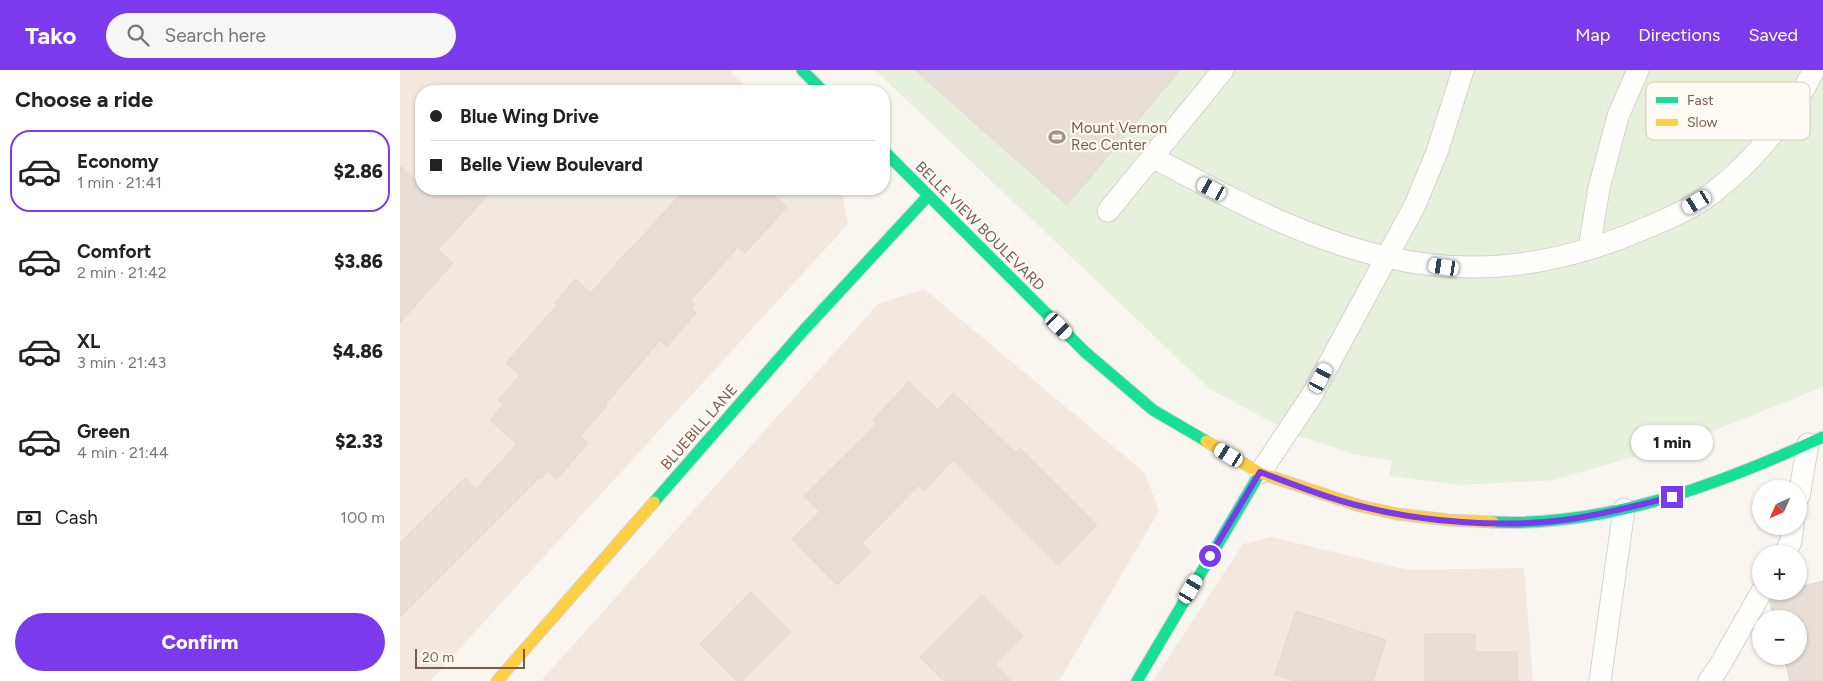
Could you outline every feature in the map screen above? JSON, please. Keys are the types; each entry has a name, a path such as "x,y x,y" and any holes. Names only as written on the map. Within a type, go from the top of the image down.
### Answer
{"main road":[{"path":"802,70 817,85"},
{"name":"BELLE VIEW BOULEVARD","path":"890,157 1085,352 1153,410 1260,472 1360,506 1398,514 1449,520 1513,523 1563,520 1624,509 1672,497 1770,461 1815,441"},
{"name":"BLUEBILL LANE","path":"497,681 804,330 928,196"},
{"path":"1137,681 1260,472"}],"lane":[{"path":"1108,211 1223,70"},
{"path":"1260,472 1312,395 1415,205 1437,152 1463,70"},
{"path":"1589,249 1599,188 1618,116 1638,70"},
{"path":"1807,82 1814,70"},
{"path":"1152,157 1228,197 1332,243 1386,257 1444,267 1493,268 1544,261 1589,249 1630,235 1674,216 1709,196 1745,165 1766,140"},
{"path":"1804,480 1815,441"},
{"path":"1600,681 1624,509"},
{"path":"1709,681 1757,600"}],"shaded area":[{"path":"400,70 729,70 744,85 415,85 415,195 842,195 848,224 430,681 400,681"},
{"path":"924,289 1145,473 1159,511 1059,681 541,681 878,304"},
{"path":"1271,537 1409,570 1524,568 1533,681 1153,681 1243,544"}],"green space":[{"path":"875,70 1823,70 1823,387 1691,440 1554,480 1462,485 1389,476 1392,461 1353,454 1293,434 1210,389"}],"building":[{"name":"Mount Vernon Rec Center","path":"915,70 1180,70 1067,205"},
{"path":"400,166 415,180 415,195 488,195 438,250 453,263 400,323"},
{"path":"680,195 773,195 787,207 745,253 738,247 690,301 695,305 691,309 696,313 667,346 660,340 605,405 607,406 580,436 588,443 557,479 547,471 541,479 540,477 400,617 400,543 465,478 476,489 517,444 490,420 503,405 498,400 520,375 506,363 557,305 555,303 575,279 591,293"},
{"path":"909,382 938,410 953,393 1016,453 1020,448 1097,525 1058,565 953,460 925,490 919,485 862,543 871,552 837,585 792,539 820,512 804,496 877,424 873,420"},
{"path":"1823,581 1823,681 1790,681 1786,665 1807,665 1807,610 1772,610 1770,602 1771,600 1807,600 1807,585"},
{"path":"751,592 791,632 742,681 737,681 700,644"},
{"path":"982,595 1023,636 995,664 1011,681 944,681 920,657"},
{"path":"1296,611 1386,640 1373,681 1295,681 1275,675"},
{"path":"1425,634 1475,634 1475,652 1517,652 1517,681 1425,681"}],"traffic: fast":[{"path":"802,70 817,85"},
{"path":"890,157 1085,352 1153,410 1206,441"},
{"path":"654,502 804,330 928,196"},
{"path":"1493,522 1536,522 1621,510 1704,486 1823,437"},
{"path":"1137,681 1260,473"}],"traffic: slow":[{"path":"1206,441 1260,473 1360,506 1397,514 1449,520 1493,522"},
{"path":"497,681 654,502"}],"place":[{"name":"Mount Vernon Rec Center","path":"1057,137"}],"route":[{"path":"1210,556 1260,472 1360,506 1398,514 1449,520 1513,523 1563,520 1614,511 1672,497"}]}
